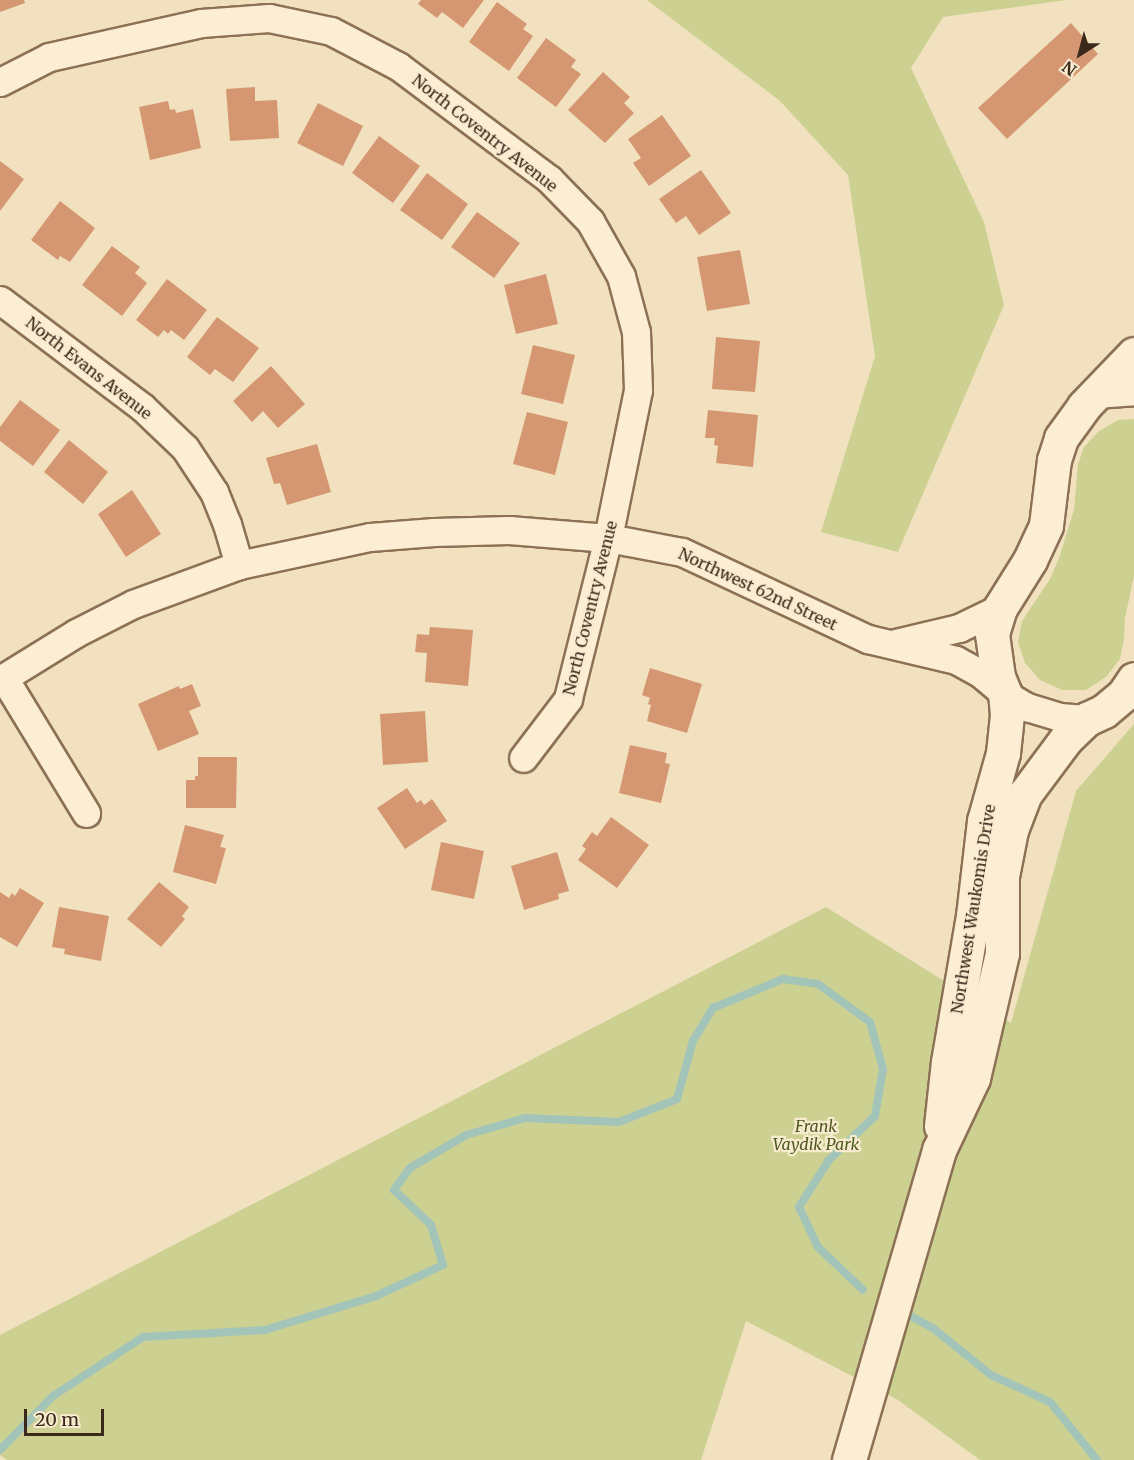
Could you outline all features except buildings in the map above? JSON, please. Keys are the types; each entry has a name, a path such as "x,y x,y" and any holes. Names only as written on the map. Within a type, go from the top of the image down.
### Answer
{"main road":[{"name":"Northwest Waukomis Drive","path":"939,1150 948,1062 973,916 984,821 1003,753 1007,715 1005,694 998,677 992,634 1000,608 1030,560 1046,525 1054,460 1061,438 1073,418 1134,354"},
{"name":"Northwest Waukomis Drive","path":"849,1460 939,1150 973,1078 989,1017 1002,953 1002,876 1011,830 1025,794 1066,739 1087,719 1104,711 1124,694 1134,679"}],"street":[{"name":"North Coventry Avenue","path":"0,82 49,57 201,23 269,18 331,31 398,66 549,179 590,221 621,276 636,332 638,390 608,538 568,699 523,758"},
{"name":"North Evans Avenue","path":"0,300 142,407 185,448 214,492 227,524 239,565"},
{"path":"1095,394 1134,391"},
{"name":"Northwest 62nd Street","path":"86,813 2,679 76,633 133,604 239,565 370,537 509,530 608,538 682,552 868,639 956,660 981,674 1005,694 1027,706 1048,713 1087,719"},
{"name":"Northwest 62nd Street","path":"892,644 959,628 1000,608"}],"green space":[{"path":"647,0 1066,0 943,17 911,68 984,222 1004,305 898,552 821,532 875,356 848,175 780,101"},
{"path":"1134,419 1134,576 1125,618 1120,659 1106,677 1086,690 1062,690 1040,680 1025,663 1018,642 1022,621 1050,579 1059,558 1074,510 1078,464 1084,447 1099,431 1118,420"},
{"name":"Frank Vaydik Park","path":"1134,724 1134,1460 980,1460 898,1400 746,1321 701,1460 7,1460 0,1455 0,1335 826,907 1011,1023 1076,791"}],"waterway":[{"path":"0,1450 53,1396 143,1337 265,1330 376,1296 443,1265 431,1225 394,1190 410,1168 466,1135 525,1118 619,1122 677,1099 693,1041 713,1008 783,979 818,984 870,1022 883,1069 875,1116 829,1160 799,1207 818,1247 863,1290"},
{"path":"900,1310 934,1329 991,1375 1050,1402 1097,1460"}]}
